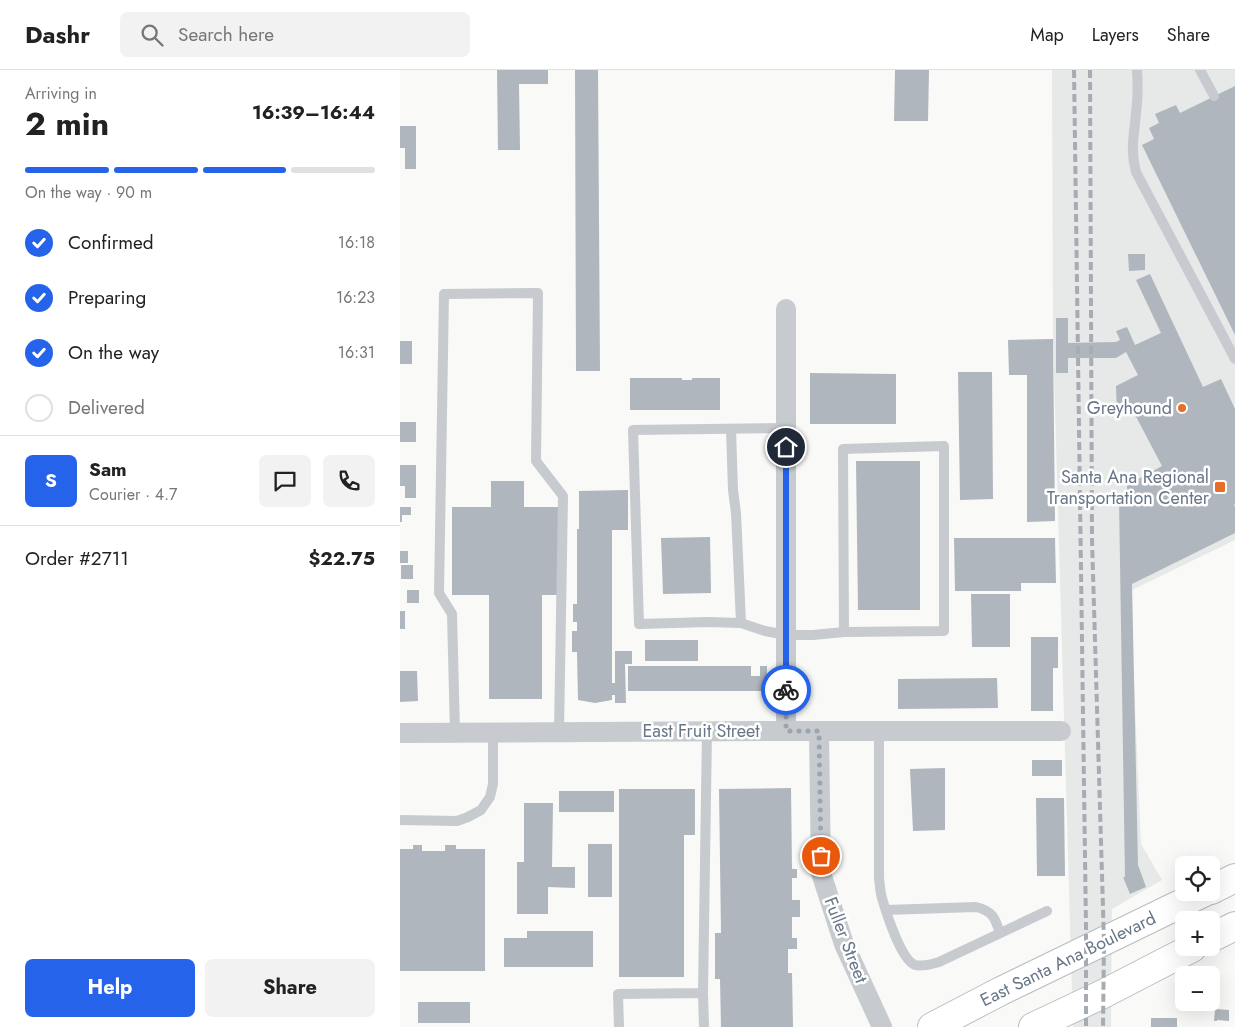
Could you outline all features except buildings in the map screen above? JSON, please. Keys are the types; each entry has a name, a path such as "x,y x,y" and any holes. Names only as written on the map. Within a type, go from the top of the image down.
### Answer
{"main road":[{"path":"1220,886 1235,878"},
{"name":"East Santa Ana Boulevard","path":"932,1027 1001,991 1186,901"},
{"path":"1220,934 1235,926"},
{"path":"1033,1027 1177,956"}],"street":[{"path":"786,310 786,731"},
{"name":"Fuller Street","path":"819,731 821,873 844,944 882,1027"},
{"name":"East Fruit Street","path":"400,733 1061,731"}],"lane":[{"path":"1137,70 1138,97 1132,150 1136,172 1235,359"},
{"path":"1200,70 1214,96"},
{"path":"455,732 452,614 439,593 444,294 528,293 538,293 536,461 563,496 559,732"},
{"path":"786,428 633,430 639,624 741,623 765,631 786,635 844,632 944,631 944,446 843,449 844,632"},
{"path":"731,429 732,490 736,513 741,623"},
{"path":"704,1027 707,731"},
{"path":"879,731 879,878 881,896 900,947 907,959 915,965 939,962 1047,911"},
{"path":"400,820 457,821 481,810 490,797 493,732"},
{"path":"886,910 976,907 987,910 992,915 996,920 1000,933"},
{"path":"619,1027 618,994 703,993"}],"shaded area":[{"path":"1052,70 1235,70 1235,540 1130,591 1141,844 1162,880 1112,909 1111,1027 1073,1027 1053,339"}],"railway":[{"path":"1074,70 1086,1027"},
{"path":"1090,70 1092,540 1104,942 1103,1027"}],"way so far":[{"path":"786,690 786,731 819,731 821,856"}],"place":[{"name":"Greyhound","path":"1182,408"},
{"name":"Santa Ana Regional Transportation Center","path":"1220,487"}],"route":[{"path":"786,447 786,690"}]}
